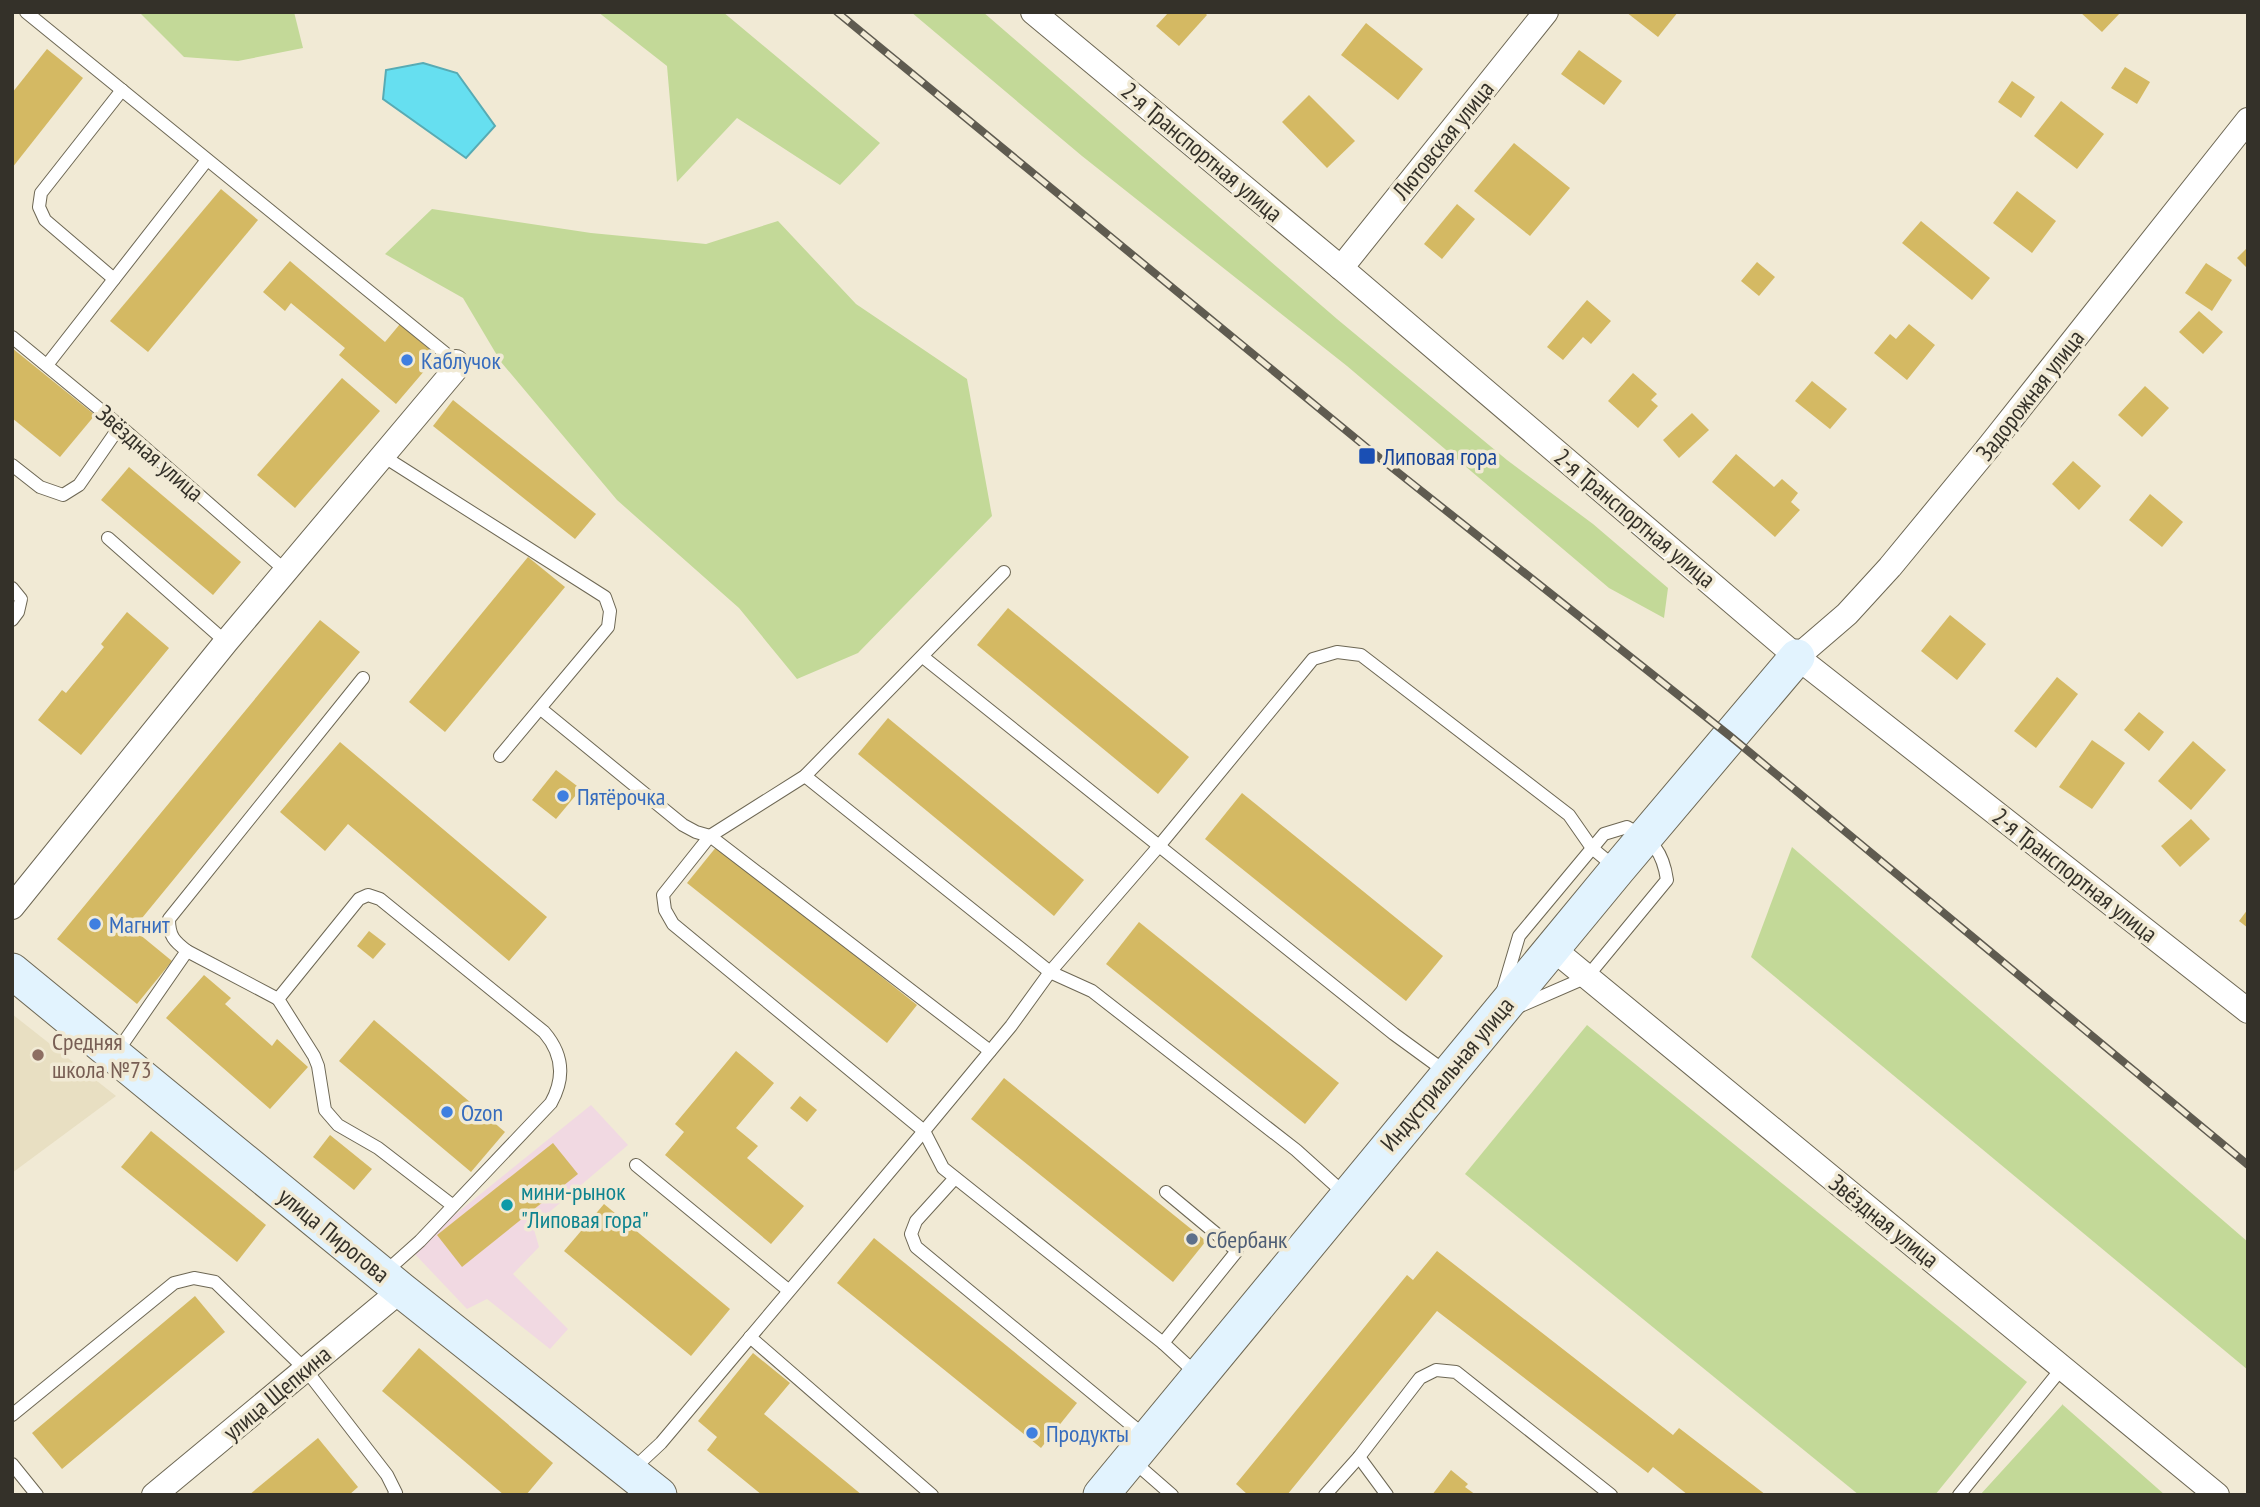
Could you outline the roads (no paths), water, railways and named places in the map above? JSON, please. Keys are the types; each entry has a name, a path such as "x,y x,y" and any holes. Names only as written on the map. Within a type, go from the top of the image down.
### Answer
{"street":[{"name":"2-я Транспортная улица","path":"1033,12 1341,268 1797,657 2248,1011"},
{"name":"Лютовская улица","path":"1341,268 1546,12"},
{"name":"Задорожная улица","path":"1797,657 1847,614 1890,568 2248,120"},
{"path":"12,907 226,642 454,371 456,362"},
{"name":"Индустриальная улица","path":"1101,1495 1552,948 1604,859 1645,836 1797,657"},
{"name":"Звёздная улица","path":"1552,948 2217,1495"},
{"name":"улица Пирогова","path":"12,971 392,1283 659,1495"},
{"name":"улица Щепкина","path":"153,1495 306,1370 392,1283"}],"lane":[{"path":"26,12 456,362"},
{"path":"114,279 45,220 38,207 41,194 122,90"},
{"path":"47,365 207,160"},
{"name":"Звёздная улица","path":"12,337 120,426 286,571"},
{"path":"12,465 40,487 62,495 79,485 120,426"},
{"path":"383,456 606,597 610,611 608,627 500,757"},
{"path":"108,538 226,642"},
{"path":"1004,572 805,776 710,836 663,895 665,910 673,924 924,1131 943,1168 1163,1343 1199,1376"},
{"path":"12,589 21,599 18,612 12,620"},
{"path":"631,1471 661,1443 924,1131 1050,972 1159,846 1313,659 1337,652 1362,655 1569,815 1604,859 1518,936 1495,1017"},
{"path":"923,657 1394,1034 1448,1074"},
{"path":"363,678 169,919 169,931 172,940 187,951 278,999 314,1056 325,1110 338,1125 379,1148 452,1205"},
{"path":"541,709 683,825 710,836 990,1051"},
{"path":"805,776 1050,972 1091,991 1296,1150 1347,1195"},
{"path":"1495,1017 1587,977 1667,880 1664,860 1645,836"},
{"path":"278,999 359,898 369,895 380,899 544,1032 558,1054 561,1076 558,1091 551,1103 420,1241 392,1283"},
{"path":"115,1056 187,951"},
{"path":"636,1166 788,1290"},
{"path":"955,1178 916,1221 911,1234 916,1247 1139,1448 1172,1495"},
{"path":"1163,1343 1237,1251 1166,1192"},
{"path":"12,1415 174,1283 194,1279 215,1282 306,1370 387,1475 396,1493 394,1495"},
{"path":"750,1337 932,1495"},
{"path":"1959,1495 2062,1367"},
{"path":"1325,1495 1359,1457 1420,1378 1436,1370 1456,1372 1612,1495"},
{"path":"1359,1457 1387,1495"},
{"path":"12,1464 37,1495"}],"water":[{"path":"423,63 457,73 495,126 466,158 383,99 386,70"}],"railway":[{"path":"837,12 1371,451 1730,736 2248,1165"}],"place":[{"name":"Каблучок","path":"407,360"},
{"name":"Липовая гора","path":"1367,456"},
{"name":"Пятёрочка","path":"563,796"},
{"name":"Магнит","path":"95,924"},
{"name":"Средняя школа №73","path":"38,1055"},
{"name":"Ozon","path":"447,1112"},
{"name":"мини-рынок \"Липовая гора\"","path":"507,1205"},
{"name":"Сбербанк","path":"1192,1239"},
{"name":"Продукты","path":"1032,1433"}]}
